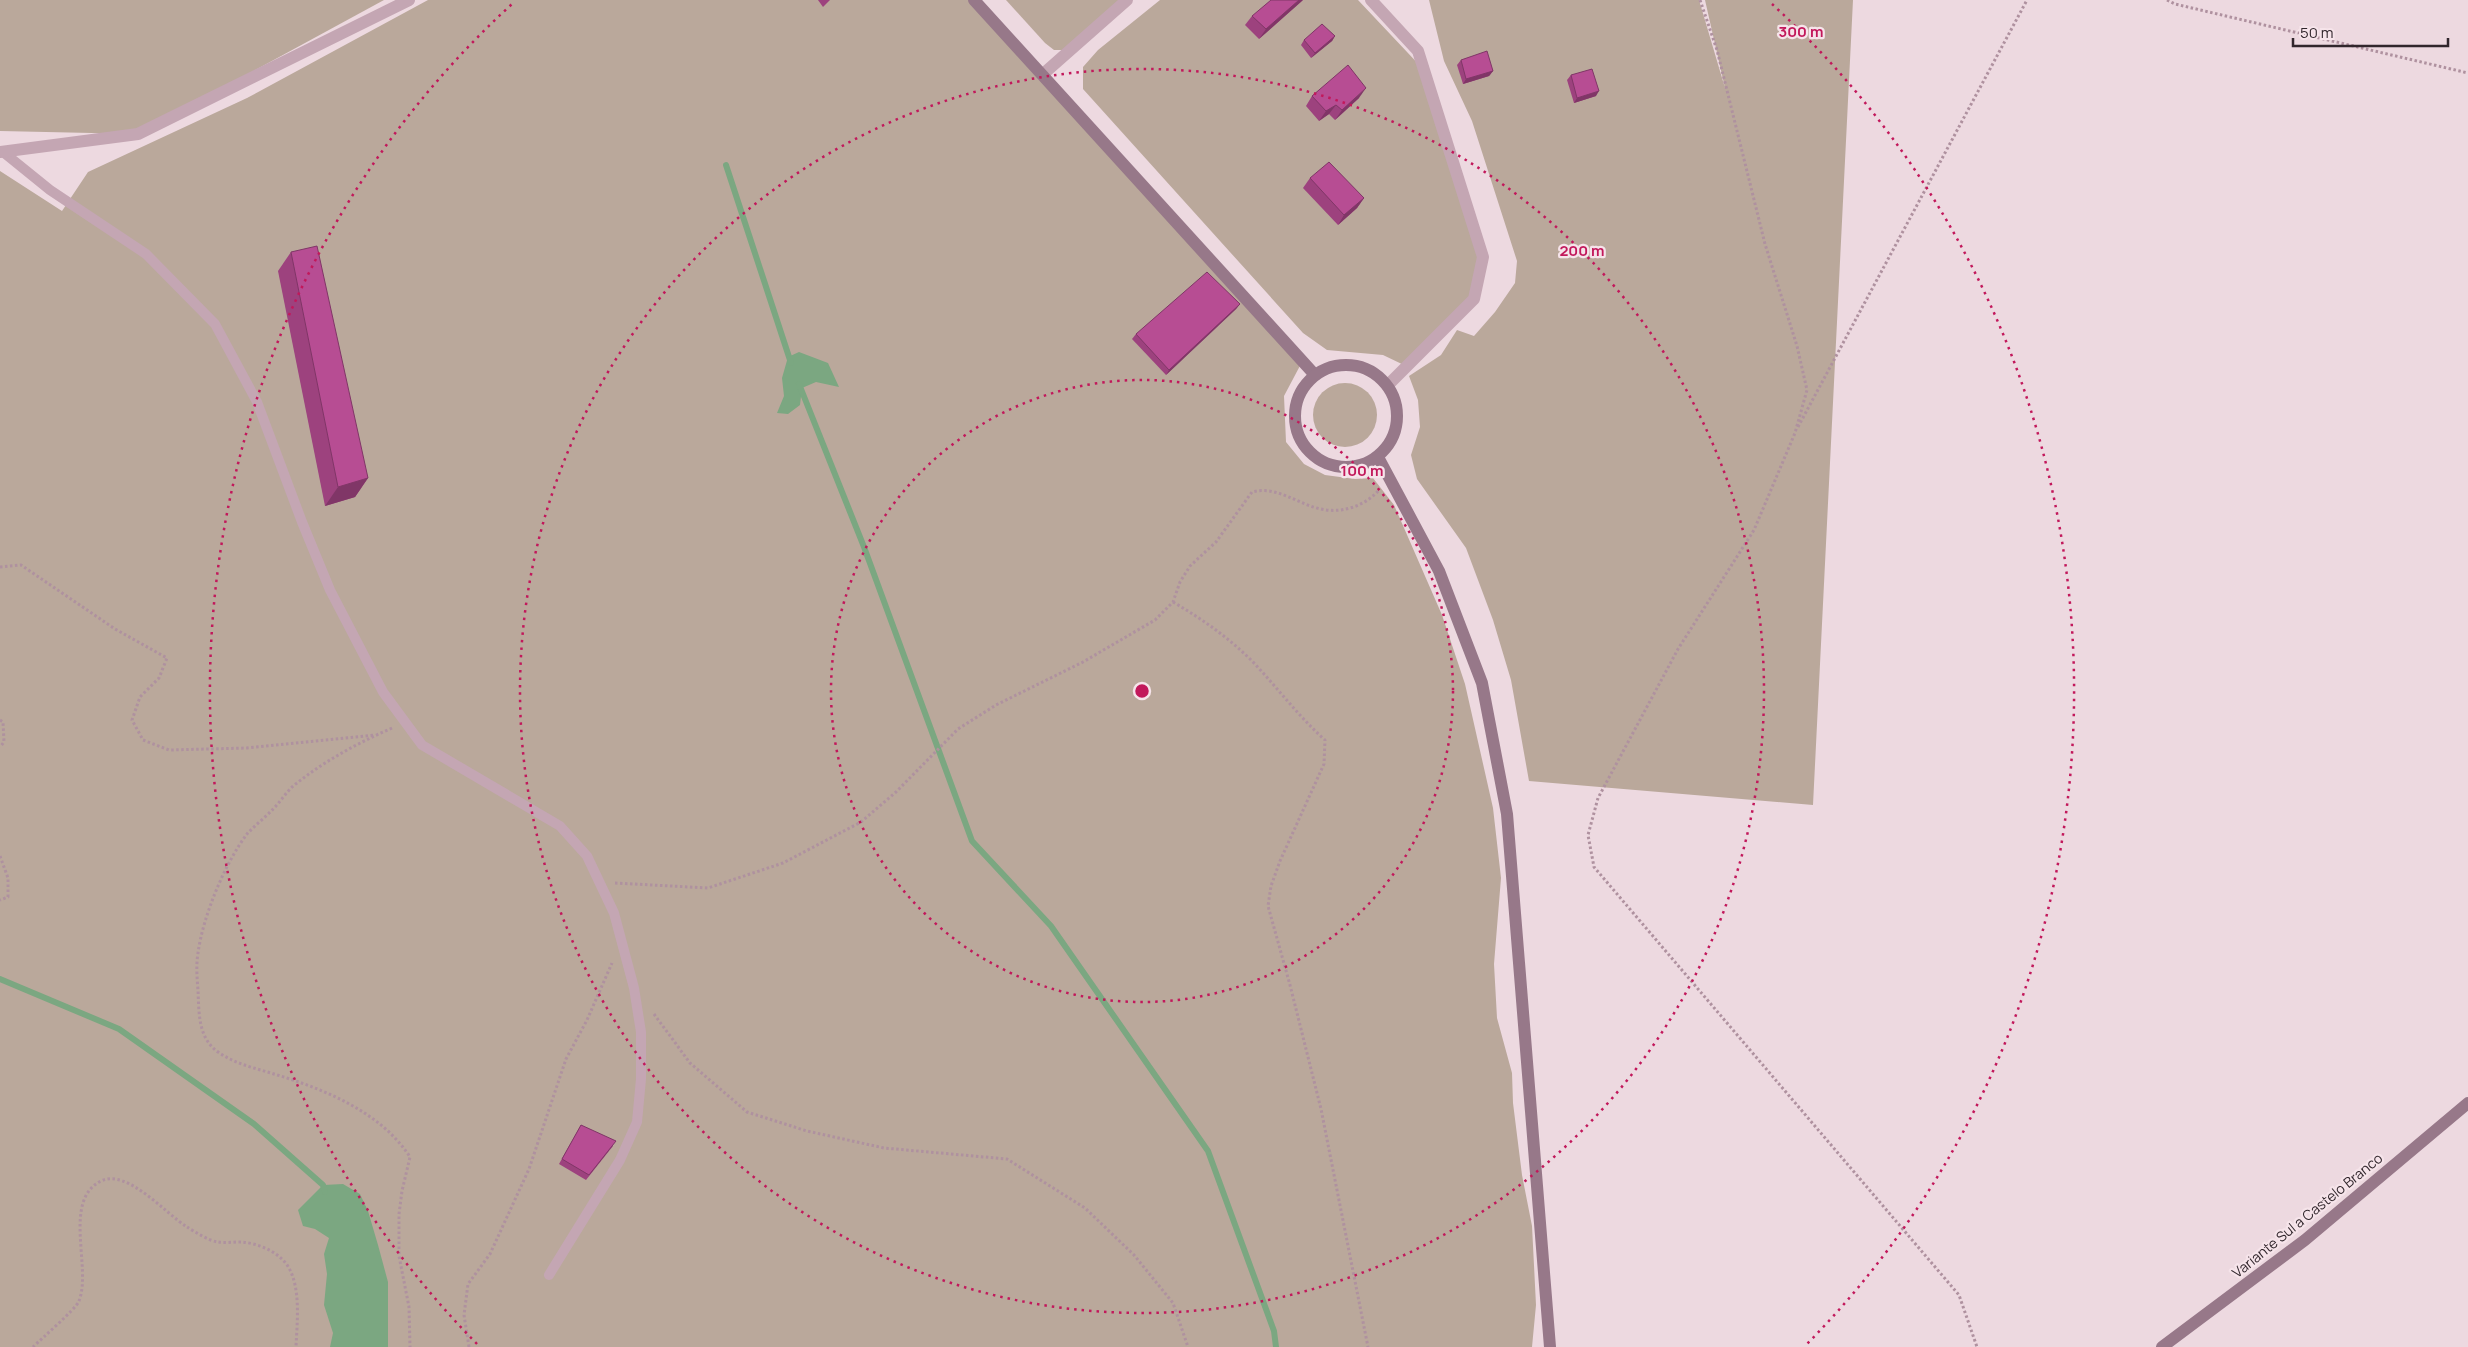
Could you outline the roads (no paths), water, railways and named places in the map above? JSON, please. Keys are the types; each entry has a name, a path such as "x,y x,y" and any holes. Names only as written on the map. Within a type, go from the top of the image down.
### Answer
{"street":[{"path":"2,152 138,134 409,0"},
{"path":"974,0 1315,375"},
{"path":"1042,75 1127,0"},
{"path":"1371,0 1418,51 1483,257 1474,299 1388,385"},
{"path":"1345,365 1361,367 1376,374 1388,385 1395,400 1398,415 1396,431 1389,446 1378,458 1364,465 1348,468 1332,466 1317,459 1305,448 1298,434 1295,418 1300,394 1315,375 1329,368 1345,365"},
{"path":"1378,458 1439,571 1482,683 1507,814 1550,1347"},
{"name":"Variante Sul a Castelo Branco","path":"2162,1347 2305,1240 2468,1103"}],"lane":[{"path":"2,152 50,190 146,254 214,324 257,402 330,590 383,692 422,745 560,826 587,856 614,913 634,988 642,1032 642,1079 637,1122 620,1160 549,1275"}],"waterway":[{"path":"726,165 791,363"},
{"path":"799,384 864,547 972,841 1051,926 1208,1151 1274,1331 1276,1347"},
{"path":"0,979 119,1029 254,1124 323,1185 325,1192"}]}
